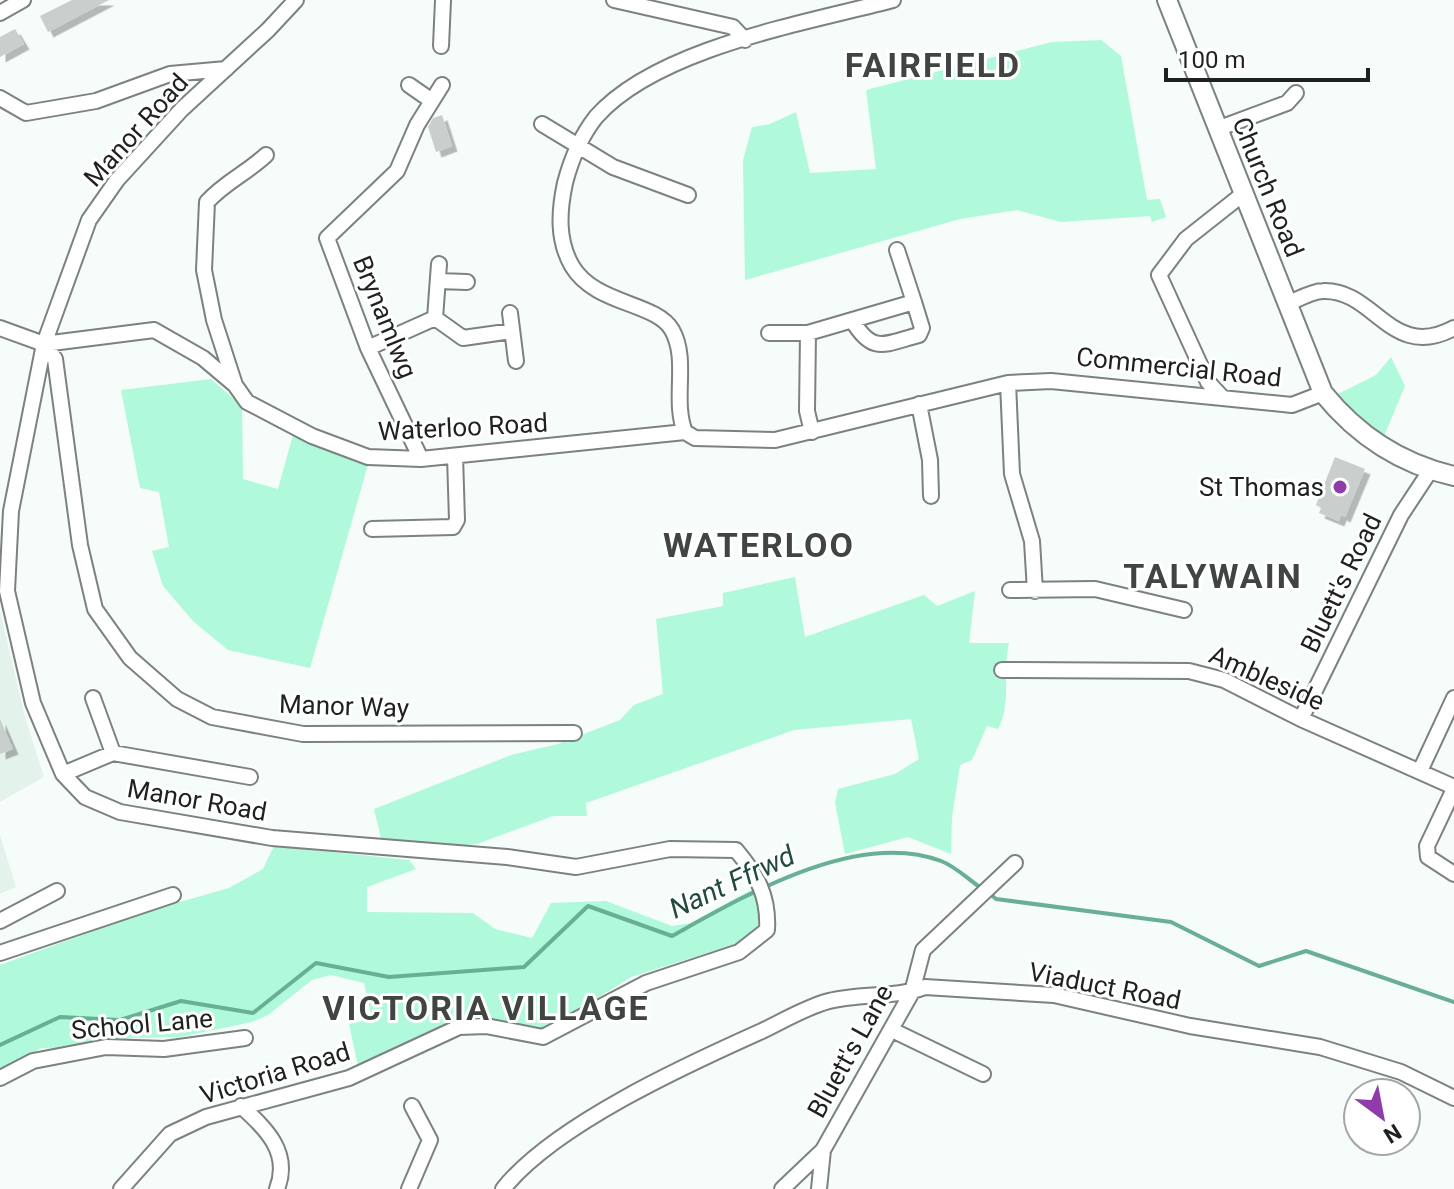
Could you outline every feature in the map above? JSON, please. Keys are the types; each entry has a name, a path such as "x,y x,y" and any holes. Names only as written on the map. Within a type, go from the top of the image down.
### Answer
{"main road":[{"name":"Church Road","path":"1167,0 1323,393"},
{"path":"1323,393 1347,423 1378,445 1430,471 1454,476"}],"street":[{"path":"0,13 23,0"},
{"name":"Manor Road","path":"296,0 136,160 89,220 44,344 11,511 7,591 33,703 63,774 85,797 120,812 155,821 272,838 507,857 576,867 670,849 736,850 760,882"},
{"path":"441,46 443,0"},
{"path":"614,0 733,27 745,40"},
{"path":"685,432 680,420 679,345 670,327 655,316 589,286 572,266 561,237 560,205 577,147 596,117 629,89 685,59 893,0"},
{"path":"0,98 26,113 96,101 170,74 226,69"},
{"path":"409,85 432,101"},
{"name":"Brynamlwg","path":"421,459 368,348 327,238 397,171 417,125 442,85"},
{"path":"1217,129 1287,103 1296,93"},
{"path":"542,124 613,167 688,195"},
{"path":"235,385 214,320 204,270 207,202 230,180 247,173 266,155"},
{"path":"1221,396 1208,382 1159,275 1186,239 1243,194"},
{"path":"852,320 864,340 876,346 919,335 922,328 897,250"},
{"path":"435,318 439,264"},
{"path":"438,281 467,282"},
{"path":"1287,304 1321,290 1356,302 1403,336 1422,338 1453,330"},
{"path":"769,333 808,333 914,302"},
{"path":"510,313 516,361"},
{"path":"368,348 435,318"},
{"path":"435,318 463,338 512,331"},
{"path":"0,328 44,344"},
{"name":"Waterloo Road","path":"44,344 154,330 203,358 235,385 247,402 312,436 368,457 421,459 685,432 695,438 775,440 919,404"},
{"path":"808,333 807,411 812,432"},
{"name":"Manor Way","path":"44,344 55,359 80,545 95,609 130,658 177,699 212,717 303,734 574,733"},
{"name":"Commercial Road","path":"919,404 1008,383 1089,382 1292,405 1323,393"},
{"path":"1008,383 1012,474 1032,541 1035,591"},
{"path":"919,404 930,460 931,496"},
{"path":"372,529 453,527 457,520 455,456"},
{"name":"Bluett's Road","path":"1301,719 1401,515 1430,471"},
{"path":"1010,590 1095,589 1184,610"},
{"name":"Ambleside","path":"1002,670 1189,671 1224,680 1301,719 1454,788 1427,846 1428,857 1454,874"},
{"path":"93,698 113,753"},
{"path":"1420,771 1454,698"},
{"path":"63,774 113,753 250,777"},
{"name":"Bluett's Lane","path":"782,1189 823,1150 912,992 923,950 1015,863"},
{"name":"Victoria Road","path":"121,1189 170,1134 241,1106 349,1078 459,1027 486,1026 543,1037 646,983 739,952 767,930 766,900 760,882"},
{"path":"0,921 57,891"},
{"path":"0,953 173,895"},
{"name":"Viaduct Road","path":"503,1189 536,1154 574,1128 731,1045 825,1002 856,995 912,992 925,987 1054,995 1190,1026 1357,1056 1401,1072 1454,1098"},
{"path":"892,1030 983,1074"},
{"name":"School Lane","path":"0,1078 33,1061 106,1047 164,1049 245,1038"},
{"path":"241,1106 270,1132 281,1156 277,1189"},
{"path":"409,1189 430,1140 412,1106"},
{"path":"819,1189 823,1150"}],"shaded area":[{"path":"0,611 25,717 44,777 0,802"},
{"path":"0,835 16,887 0,894"}],"green space":[{"path":"1101,40 1121,56 1147,200 1160,199 1166,217 1152,222 1150,216 1061,222 1017,210 960,219 745,280 743,160 752,127 770,124 796,112 810,173 876,169 866,90 1052,42"},
{"path":"1391,357 1405,386 1384,436 1365,423 1338,394 1376,375"},
{"path":"211,379 242,406 243,479 278,489 294,431 369,461 310,668 228,650 193,621 163,586 152,551 169,547 159,492 140,488 121,390"},
{"path":"795,577 805,637 924,595 937,606 975,591 969,643 1009,643 1005,709 998,729 987,726 972,760 960,765 952,817 951,854 908,837 845,854 835,803 838,789 895,774 919,759 911,719 794,730 586,803 587,816 553,816 477,844 451,847 381,838 374,809 511,755 558,744 620,720 634,705 663,694 656,619 723,606 723,593"},
{"path":"274,846 409,860 416,869 367,887 367,912 473,913 495,929 532,938 551,903 606,901 672,926 691,923 758,886 758,926 748,940 631,977 551,1027 534,1032 490,1023 449,1023 358,1066 349,1024 372,1019 364,983 331,975 312,980 268,1015 252,1022 180,1037 131,1038 64,1049 41,1048 0,1072 0,965 148,911 229,888 263,869"}],"building":[{"path":"72,0 109,0 48,32 40,16"},
{"path":"15,29 24,44 0,57 0,37"},
{"path":"442,115 452,146 436,152 428,127 433,118"},
{"name":"St Thomas","path":"1335,457 1365,469 1345,517 1341,515 1339,521 1319,513 1321,508 1316,505"},
{"path":"0,719 13,749 0,754"}],"waterway":[{"name":"Nant Ffrwd","path":"0,1045 60,1017 120,1020 181,1001 253,1013 316,963 389,977 524,967 588,906 672,936 767,886 838,860 874,854 908,853 941,861 981,888"},
{"name":"Nant Ffrwd","path":"989,893 996,899 1171,922 1259,966 1306,951 1454,1002"}],"place":[{"name":"St Thomas","path":"1340,487"}],"district":[{"name":"FAIRFIELD","path":"933,65"},
{"name":"WATERLOO","path":"759,545"},
{"name":"TALYWAIN","path":"1213,576"},
{"name":"VICTORIA VILLAGE","path":"486,1008"}]}
